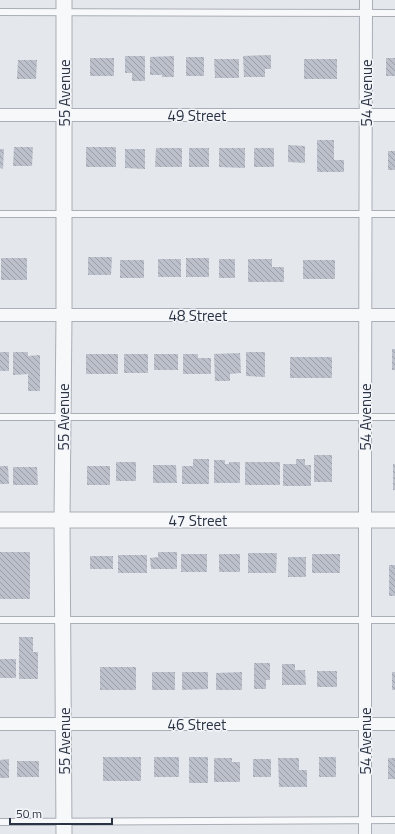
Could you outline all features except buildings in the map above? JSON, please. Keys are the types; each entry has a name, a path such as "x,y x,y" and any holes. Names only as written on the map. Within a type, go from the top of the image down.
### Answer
{"street":[{"name":"54 Avenue","path":"365,834 366,0"},
{"name":"55 Avenue","path":"64,6 64,315 62,520 64,828"},
{"name":"49 Street","path":"0,115 395,115"},
{"name":"48 Street","path":"0,315 395,315"},
{"name":"47 Street","path":"0,520 395,520"},
{"name":"46 Street","path":"0,724 395,724"}],"lane":[{"path":"0,12 64,6 395,13"},
{"path":"0,214 395,214"},
{"path":"0,417 395,417"},
{"path":"0,620 395,620"},
{"path":"0,822 64,828 395,820"}]}
